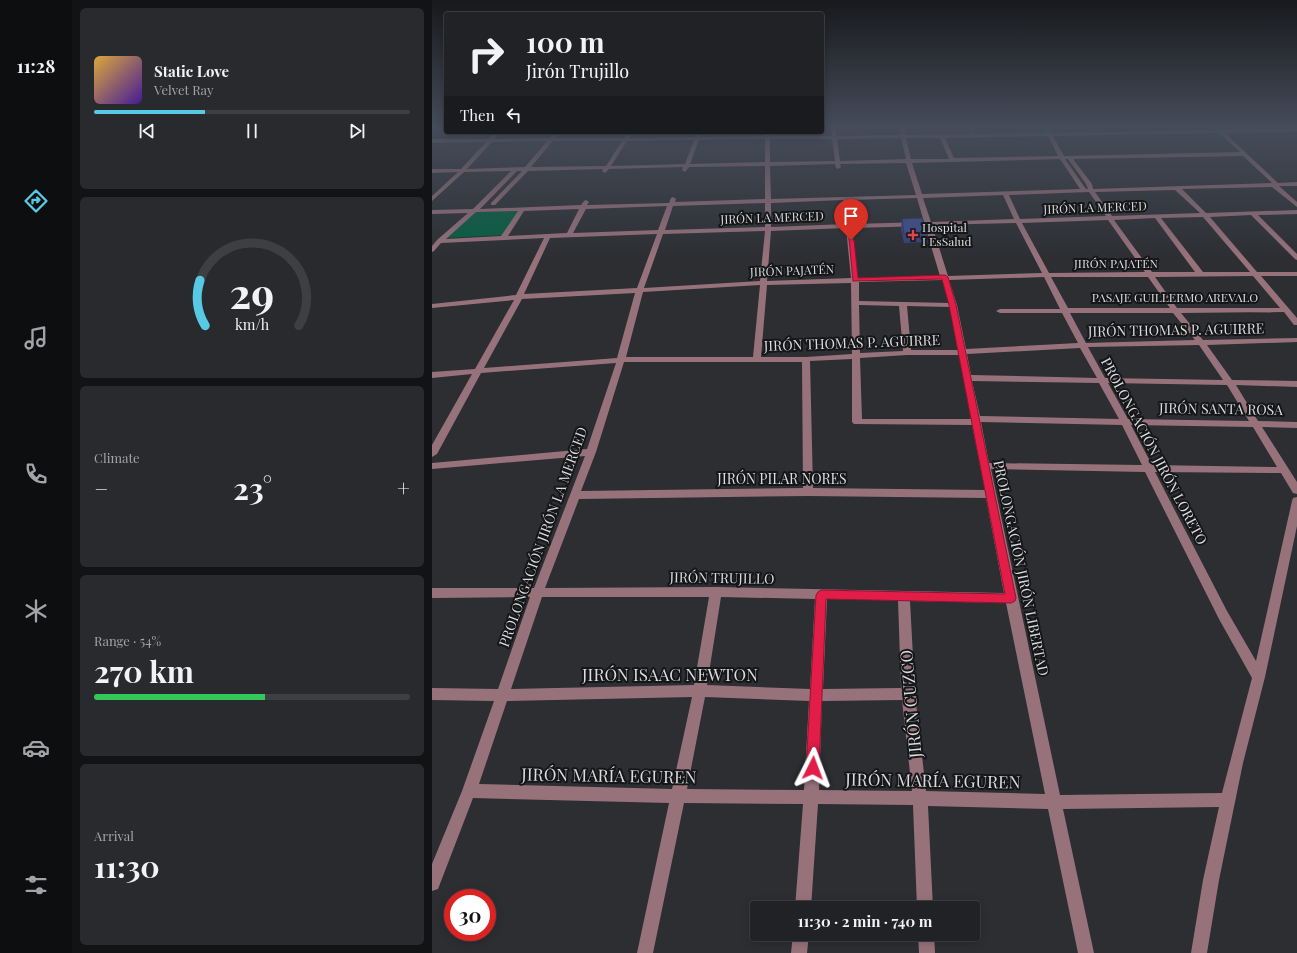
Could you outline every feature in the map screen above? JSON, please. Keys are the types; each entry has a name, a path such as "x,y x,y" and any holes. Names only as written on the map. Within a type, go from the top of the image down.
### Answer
{"street":[{"path":"432,171 490,170"},
{"path":"432,250 436,243 475,210 515,170"},
{"path":"517,170 524,172 566,170"},
{"path":"757,360 768,229 766,170"},
{"name":"PROLONGACIÓN JIRÓN LIBERTAD","path":"911,170 953,305 961,352 968,378 1011,598 1086,953"},
{"path":"1069,170 1078,185"},
{"path":"1078,170 1088,189 1229,382 1297,490"},
{"path":"1261,170 1297,206"},
{"path":"433,197 462,171"},
{"path":"493,204 524,172"},
{"path":"767,199 846,200 919,194 1005,194 1088,189 1297,184"},
{"path":"432,212 585,205 919,194 1078,185 1088,189"},
{"path":"1176,188 1205,215 1297,323"},
{"name":"PROLONGACIÓN JIRÓN LORETO","path":"1005,194 1064,310 1125,422 1223,615 1259,677"},
{"path":"846,200 855,280 856,357"},
{"name":"PROLONGACIÓN JIRÓN LA MERCED","path":"432,883 469,791 538,592 591,452 621,360 640,289 672,202"},
{"path":"475,210 493,204 585,205"},
{"path":"569,235 585,205"},
{"path":"504,237 522,209"},
{"name":"JIRÓN LA MERCED","path":"436,243 504,237 1297,212"},
{"path":"1253,214 1297,258"},
{"path":"1156,216 1201,275"},
{"path":"432,454 519,297 548,236"},
{"name":"JIRÓN PAJATÉN","path":"432,306 519,297 764,283 1046,275 1297,274"},
{"path":"855,303 953,305"},
{"path":"902,305 907,353"},
{"name":"PASAJE GUILLERMO AREVALO","path":"1000,311 1286,310"},
{"name":"JIRÓN THOMAS P. AGUIRRE","path":"432,375 478,370 621,360 806,359 1083,345 1297,340"},
{"name":"JIRÓN SANTA ROSA","path":"856,357 858,422 976,420 1255,423 1297,425"},
{"path":"806,359 808,492"},
{"path":"968,378 1297,384"},
{"path":"432,466 591,452"},
{"path":"984,466 1284,470"},
{"name":"JIRÓN PILAR NORES","path":"574,495 808,492 990,494"},
{"path":"1199,953 1211,880 1236,763 1259,677 1297,501"},
{"name":"JIRÓN TRUJILLO","path":"433,595 538,592 716,592 1011,598"},
{"path":"645,953 700,691 716,592"},
{"path":"804,901 817,695 821,595"},
{"name":"JIRÓN CUZCO","path":"904,595 908,694 920,798 925,901"},
{"name":"JIRÓN ISAAC NEWTON","path":"432,694 502,695 700,691 817,695 908,694"},
{"name":"JIRÓN MARÍA EGUREN","path":"469,791 677,796 920,798 1054,802 1228,800"},
{"path":"799,953 800,941"},
{"path":"926,941 927,953"}],"green space":[{"path":"518,211 502,235 446,238 476,212"}],"building":[{"path":"922,218 927,233 904,234 902,219"}],"place":[{"name":"Hospital I EsSalud","path":"913,235"}],"route":[{"path":"813,768 821,595 904,595 1011,598 968,378 961,352 953,305 945,277 855,280 851,240"}]}
